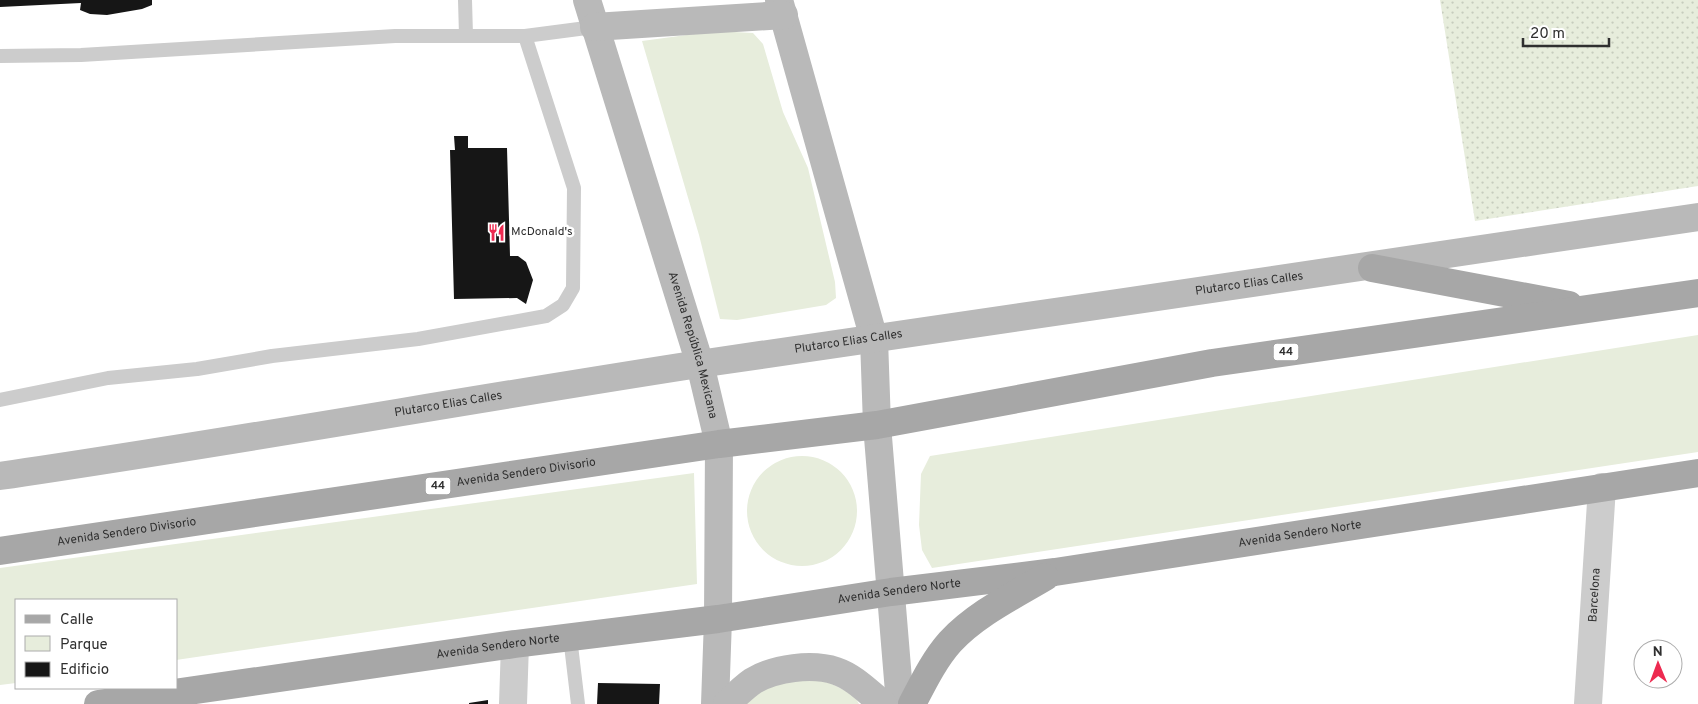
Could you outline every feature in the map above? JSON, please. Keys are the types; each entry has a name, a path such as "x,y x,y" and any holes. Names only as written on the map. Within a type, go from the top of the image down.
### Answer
{"main road":[{"name":"Avenida República Mexicana","path":"587,0 700,364 720,444 715,704"},
{"path":"594,27 781,7 874,339 877,425 900,704"},
{"name":"Plutarco Elias Calles","path":"0,476 700,364 1199,290 1372,268 1698,217"},
{"path":"1372,268 1590,310"},
{"name":"44","path":"877,425 1212,362 1590,310 1698,293"},
{"name":"Avenida Sendero Divisorio","path":"0,551 720,444 877,425"},
{"name":"Avenida Sendero Norte","path":"98,704 515,644 718,619 891,592 1055,572 1602,487 1698,474"},
{"path":"912,704 939,657 951,641 975,619 1055,572"},
{"path":"727,704 754,681 791,669 813,668 835,671 852,679 883,704"}],"street":[{"name":"Barcelona","path":"1588,704 1602,487"},
{"path":"514,704 515,644"}],"lane":[{"path":"464,0 466,35"},
{"path":"0,56 81,55 395,36 525,36 594,27"},
{"path":"0,400 108,378 418,339 546,316 563,305 573,288 574,188 525,36"},
{"path":"570,637 578,704"}],"green space":[{"path":"1440,0 1698,0 1698,186 1475,221"},
{"path":"716,31 753,33 763,44 783,112 808,168 835,282 836,298 826,305 737,320 720,319 699,235 642,41"},
{"path":"1698,335 1698,452 932,568 922,550 919,525 921,474 930,456"},
{"path":"802,456 813,457 823,461 841,472 852,490 856,500 856,522 852,532 841,550 823,561 813,565 802,566 791,565 781,561 763,550 752,532 748,522 747,511 748,500 752,490 763,472 781,461 791,457"},
{"path":"694,473 697,584 178,660 178,599 15,599 15,683 0,685 0,568"},
{"path":"822,679 854,695 859,704 744,704 772,683"}],"building":[{"path":"0,0 152,0 152,5 142,9 107,15 90,14 80,10 81,3 0,7"},
{"path":"454,136 468,136 468,148 507,148 510,256 518,256 526,262 533,280 526,304 517,298 454,299 450,150 455,150"},
{"path":"598,683 660,684 659,704 597,704"},
{"path":"488,700 488,704 469,704 469,703"}],"place":[{"name":"McDonald's","path":"497,232"}]}
